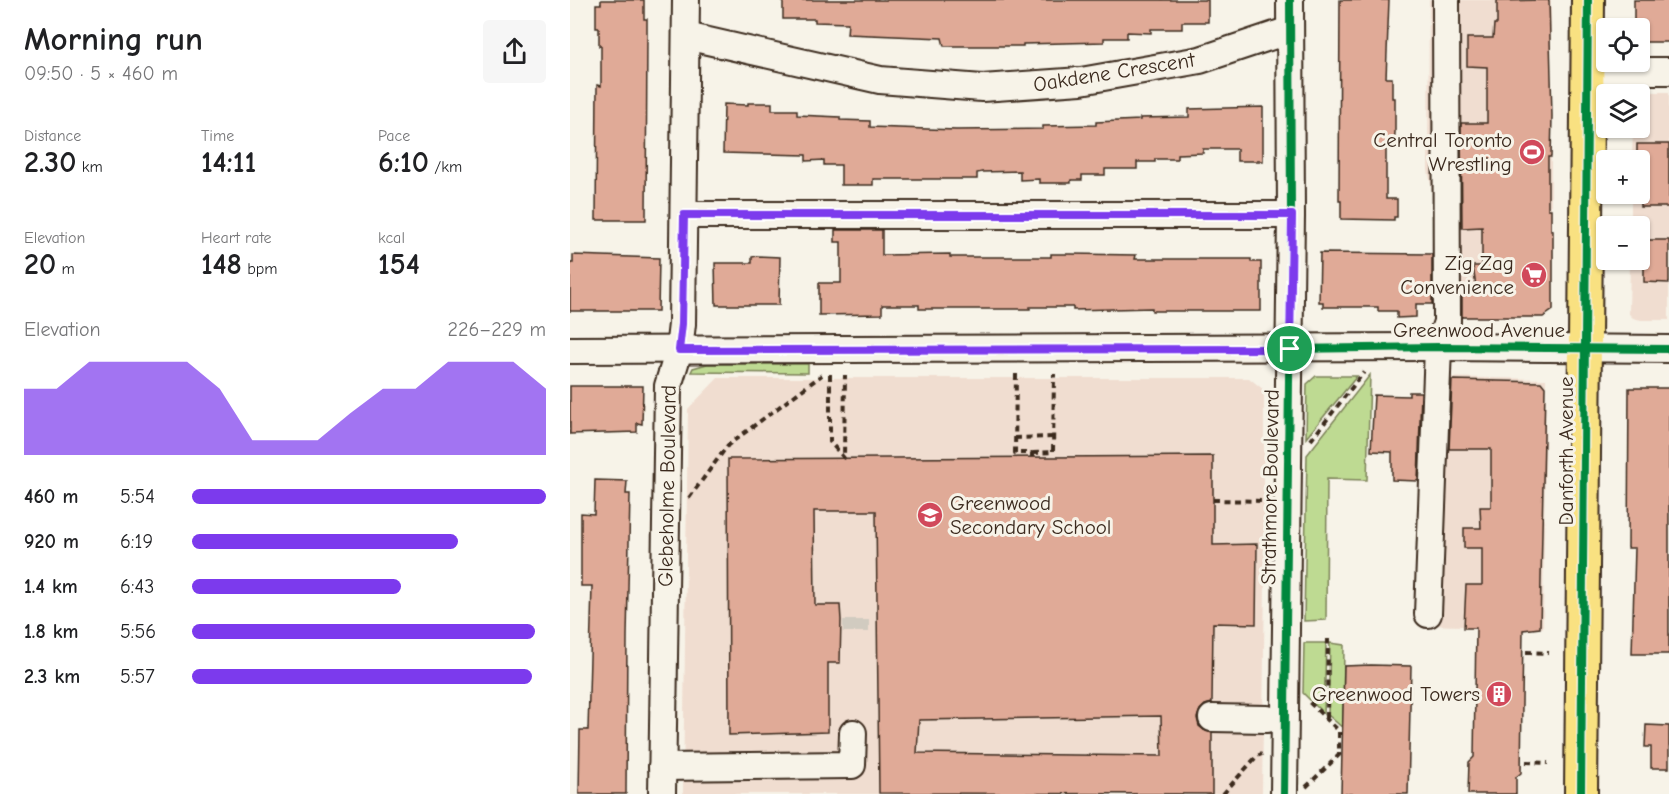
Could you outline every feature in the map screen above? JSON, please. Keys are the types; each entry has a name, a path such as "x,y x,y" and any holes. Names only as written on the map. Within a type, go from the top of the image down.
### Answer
{"main road":[{"name":"Danforth Avenue","path":"1581,794 1588,0"}],"street":[{"name":"Glebeholme Boulevard","path":"662,794 668,386 679,350 682,324 686,0"},
{"name":"Strathmore Boulevard","path":"1284,794 1292,215 1290,0"},
{"path":"1428,615 1438,347 1447,322 1446,0"},
{"name":"Oakdene Crescent","path":"686,36 880,80 982,88 1081,81 1200,60 1290,30"},
{"path":"1588,71 1669,71"},
{"path":"684,215 1292,215"},
{"name":"Greenwood Avenue","path":"570,350 1438,347 1669,349"},
{"path":"1212,718 1268,719"},
{"path":"662,767 852,765 853,733"}],"path":[{"path":"1310,442 1365,372"},
{"path":"830,374 830,442 844,458 845,375"},
{"path":"1016,374 1014,453 1032,455 1053,452 1054,374"},
{"path":"685,504 728,445 822,375"},
{"path":"1015,438 1053,438"},
{"path":"1213,500 1269,501"},
{"path":"1327,719 1328,639"},
{"path":"1526,652 1549,653"},
{"path":"1300,794 1339,755 1339,731 1301,694"},
{"path":"1223,794 1257,756 1266,753"},
{"path":"1526,762 1548,763"}],"shaded area":[{"path":"1429,0 1551,0 1551,308 1538,318 1438,318 1437,216 1428,170"},
{"path":"1650,92 1669,92 1669,320 1641,320 1629,314 1630,270 1650,270 1650,216 1631,216 1631,204 1650,204 1650,150 1632,150 1633,138 1650,138"},
{"path":"1429,377 1546,379 1543,628 1423,625"},
{"path":"718,378 1249,378 1264,390 1266,511 1262,794 683,794 688,409"}],"green space":[{"path":"707,364 808,364 808,373 691,372 693,368"},
{"path":"1370,375 1367,480 1327,479 1326,620 1304,621 1307,455"},
{"path":"1316,376 1357,376 1306,438 1307,384"},
{"path":"1304,643 1326,643 1324,714 1303,693"},
{"path":"1330,643 1344,645 1343,728 1328,715"}],"building":[{"path":"601,0 644,0 644,19 647,19 646,220 596,220 597,85 601,86 601,46 599,46 599,28 596,28 596,4 601,4"},
{"path":"783,0 1208,0 1208,22 1182,22 1182,29 1151,29 1151,33 1127,32 1127,38 1104,38 1104,42 1023,44 1023,46 944,46 942,38 847,34 848,23 815,22 815,19 783,19"},
{"path":"1340,0 1389,0 1386,78 1392,78 1392,98 1395,98 1395,132 1394,148 1386,148 1386,199 1397,199 1397,217 1394,217 1394,220 1341,219 1341,201 1339,201"},
{"path":"1549,0 1552,116 1551,157 1548,157 1548,209 1551,209 1551,230 1553,230 1553,310 1543,317 1462,317 1462,287 1476,287 1473,266 1482,266 1482,227 1462,228 1461,123 1487,123 1487,67 1467,66 1467,38 1493,38 1494,24 1497,24 1497,1"},
{"path":"1634,0 1669,0 1669,42 1650,42 1650,18 1634,18"},
{"path":"748,103 772,103 772,110 797,110 797,115 870,121 870,127 956,130 1043,129 1043,126 1096,125 1096,122 1140,120 1140,118 1189,117 1189,109 1263,107 1263,161 1237,161 1237,149 1203,149 1203,153 1177,154 1177,159 1137,162 1137,169 1105,169 1105,175 1082,175 1082,180 1071,180 1071,183 1039,183 1039,179 1020,180 1020,171 982,172 977,173 977,179 873,179 873,185 841,185 841,165 824,165 824,160 806,161 806,155 723,153 724,104 748,105"},
{"path":"1637,144 1669,144 1669,207 1640,207 1640,204 1650,204 1650,150 1637,150"},
{"path":"835,230 882,230 882,255 950,254 950,257 1051,257 1051,254 1071,254 1136,255 1135,259 1251,259 1251,262 1261,262 1261,311 1152,311 1152,308 1073,310 1073,307 919,309 919,305 882,305 882,314 819,315 819,283 841,283 841,242 835,242"},
{"path":"1650,240 1669,240 1669,283 1644,282 1644,270 1650,270"},
{"path":"1320,253 1432,254 1432,304 1416,304 1416,317 1397,318 1397,311 1378,311 1378,307 1323,307 1323,302 1319,302"},
{"path":"573,255 659,258 658,311 570,311 570,263 573,263"},
{"path":"752,257 780,257 779,305 716,305 715,263 752,263"},
{"path":"1452,380 1541,382 1545,387 1540,628 1523,630 1521,773 1516,777 1516,794 1468,794 1469,762 1474,757 1476,628 1464,628 1466,585 1482,585 1482,548 1464,548 1464,528 1481,528 1480,507 1491,507 1491,449 1449,449"},
{"path":"570,386 643,386 642,424 637,423 637,432 570,434"},
{"path":"1629,388 1669,388 1669,654 1632,654 1635,548 1628,548"},
{"path":"1409,392 1421,392 1418,481 1392,480 1392,452 1371,451 1374,395 1409,396"},
{"path":"1213,456 1213,545 1257,544 1256,624 1213,623 1212,703 1200,710 1197,718 1199,726 1212,733 1212,794 879,793 876,511 814,511 815,605 840,605 841,620 840,663 828,663 828,732 729,735 728,459","holes":["1161,716 1162,756 917,753 919,720"]},
{"path":"595,480 627,481 626,494 630,494 626,794 579,794 580,730 588,730 592,586 581,586 581,513 594,514"},
{"path":"1344,666 1411,666 1408,794 1341,794"},
{"path":"1646,725 1669,726 1669,768 1651,768 1651,747 1645,747"}],"tunnel":[{"path":"856,620 856,632"}],"cycle path":[{"path":"1284,794 1291,215 1290,0"},
{"path":"1581,794 1588,0"},
{"path":"1290,349 1438,347 1669,349"}],"place":[{"name":"Central Toronto Wrestling","path":"1532,152"},
{"name":"Zig Zag Convenience","path":"1534,275"},
{"name":"Greenwood Secondary School","path":"930,515"},
{"name":"Greenwood Towers","path":"1499,694"}],"route":[{"path":"684,215 1292,215 1290,349 679,350 682,324 684,215"}]}
